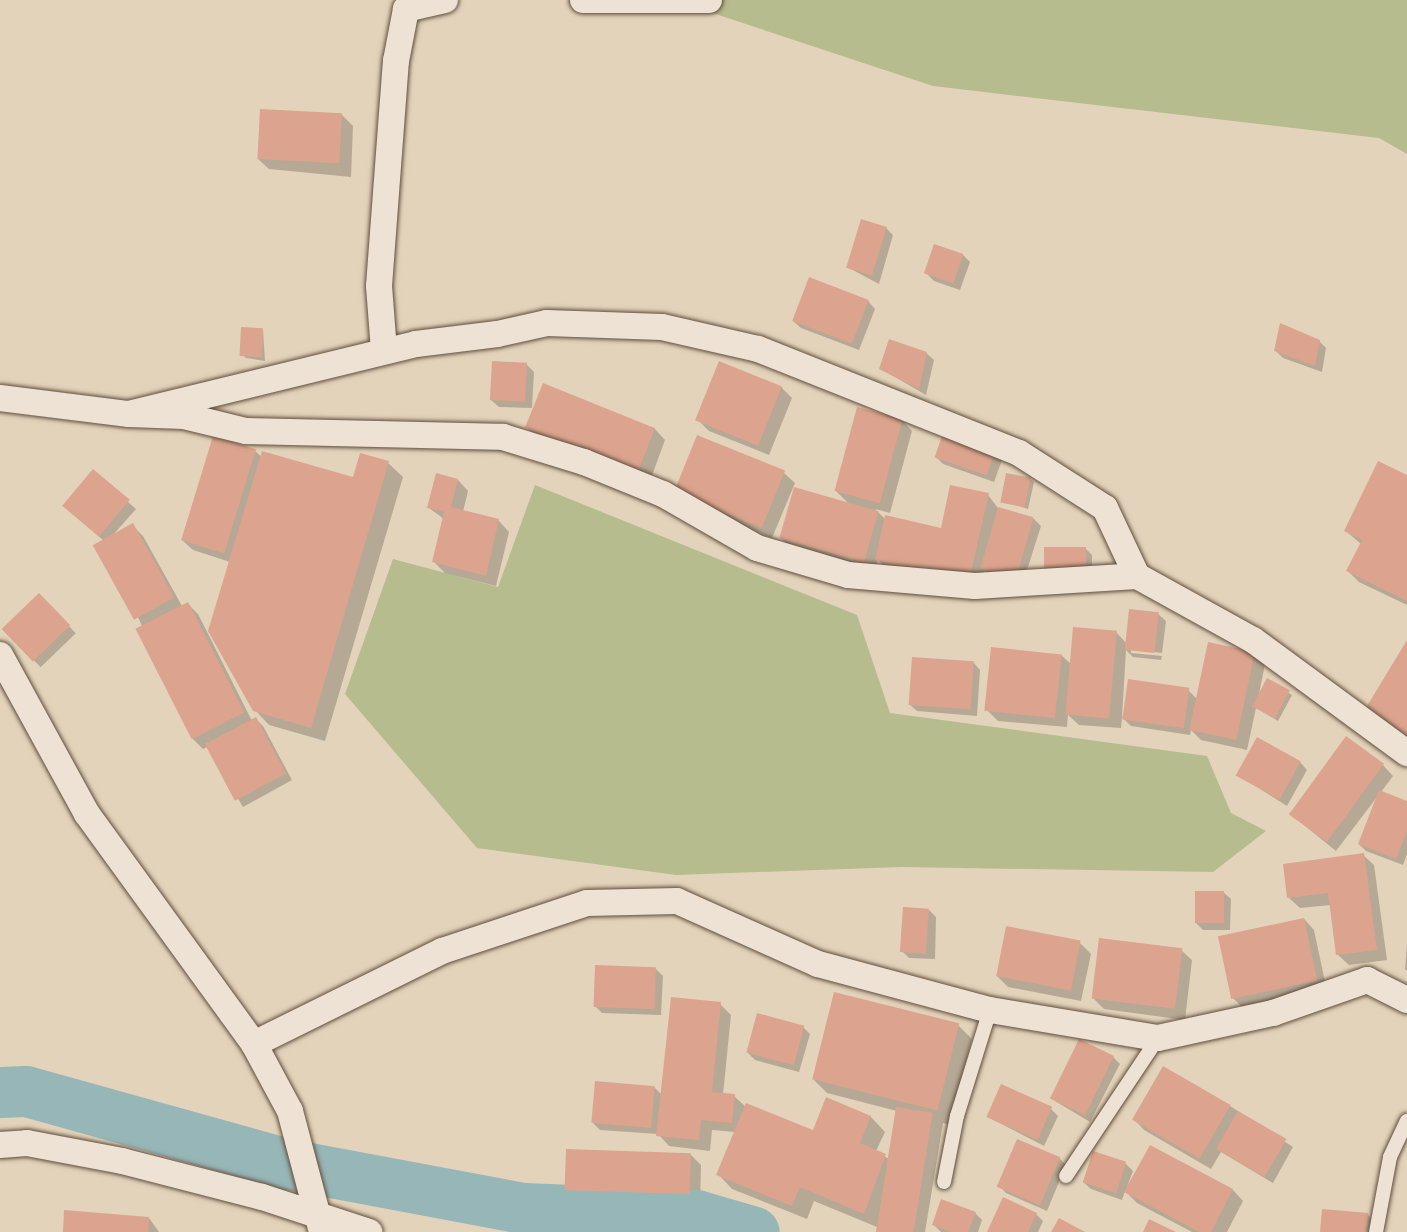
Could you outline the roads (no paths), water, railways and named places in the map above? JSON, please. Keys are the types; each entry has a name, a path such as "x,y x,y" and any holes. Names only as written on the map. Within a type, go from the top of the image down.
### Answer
{"street":[{"path":"384,351 379,286 396,61 405,9 445,0"},
{"path":"583,0 709,0"},
{"path":"129,414 384,351 547,322 662,327 758,349 1019,453 1105,508 1137,576"},
{"path":"0,398 129,414 184,416 246,431 503,437 584,462 663,494 757,548 848,575 975,586 1137,576 1252,640 1407,753"},
{"path":"0,656 87,814 254,1044 290,1111 321,1224"},
{"path":"254,1044 442,951 587,903 677,901 818,964 990,1010 1158,1038 1273,1013 1367,980 1407,1000"},
{"path":"0,1145 27,1143 122,1161 321,1224 369,1232"}],"lane":[{"path":"944,1182 957,1116 990,1010"},
{"path":"1066,1176 1158,1038"},
{"path":"1376,1232 1390,1156 1407,1121"}],"waterway":[{"path":"0,1092 26,1091 288,1164 523,1208 696,1215 754,1232"}]}
